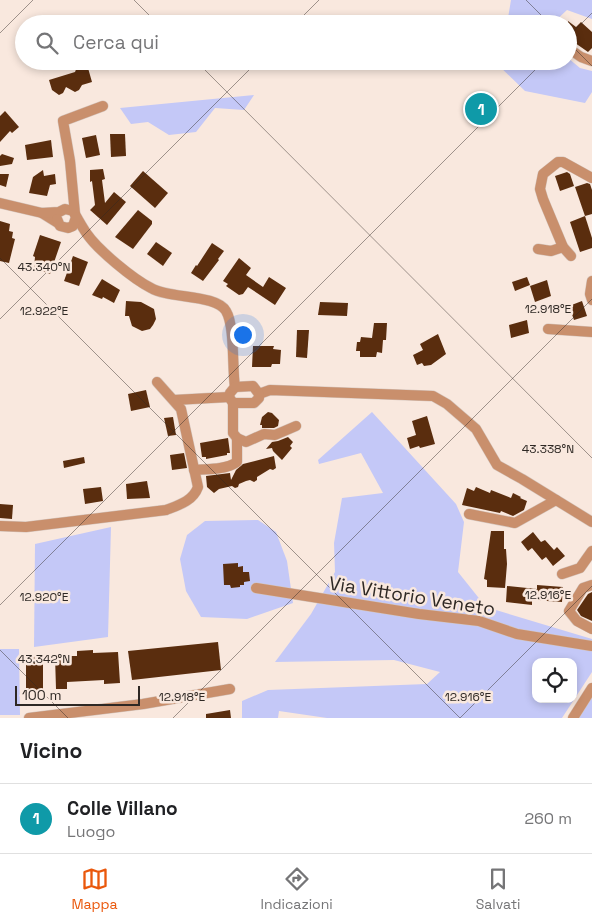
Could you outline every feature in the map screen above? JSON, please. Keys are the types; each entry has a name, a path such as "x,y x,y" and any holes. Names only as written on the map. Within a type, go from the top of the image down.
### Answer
{"street":[{"path":"577,54 592,61"},
{"path":"71,227 75,223 76,216 70,161 63,121 103,106"},
{"path":"571,256 563,247 540,189 543,174 558,162 563,162 592,178"},
{"path":"58,224 56,217 74,197"},
{"path":"0,203 42,213 62,228 71,227 87,235"},
{"path":"42,213 71,210 87,235 105,254 151,289 165,294 209,301 223,307 230,327 234,387 230,393 232,433 236,438 246,442 264,434 276,435 296,426"},
{"path":"538,249 551,250 563,247"},
{"path":"592,281 590,294 592,300"},
{"path":"548,329 592,332"},
{"path":"0,526 26,527 166,510 182,503 195,494 198,487 181,409 157,382"},
{"path":"234,387 253,386 259,394"},
{"path":"259,394 270,390 433,396 448,404 476,429 497,465 592,522"},
{"path":"174,400 231,400 254,403 259,398 259,394"},
{"path":"194,470 215,469 233,465 237,462 236,438"},
{"path":"469,514 515,522 556,500"},
{"path":"562,574 580,568 592,551"},
{"path":"592,585 583,588 569,611 578,621 592,629"},
{"name":"Via Vittorio Veneto","path":"256,588 419,614 479,621 523,635 592,646"},
{"path":"573,718 592,688"},
{"path":"29,718 144,704 230,689"}],"shaded area":[{"path":"511,0 592,0 592,19 567,10 562,15 508,15"},
{"path":"577,66 592,71 592,92 585,103 525,91 503,70 577,70"},
{"path":"254,95 244,110 215,108 196,132 169,135 148,122 131,124 120,108"},
{"path":"372,412 456,504 464,522 458,572 486,607 592,639 592,672 577,695 577,658 532,658 532,703 572,703 562,718 327,718 279,711 278,718 242,718 242,701 268,690 427,684 440,672 394,660 275,662 311,614 335,572 334,543 342,498 383,493 361,453 319,464 318,460"},
{"path":"258,520 276,532 287,561 293,603 247,619 201,617 186,591 180,559 187,535 205,521"},
{"path":"111,527 108,637 34,647 35,544"},
{"path":"0,649 19,649 20,715 0,715"},
{"path":"592,695 592,718 579,718"}],"building":[{"path":"581,22 592,32 592,48 588,52 577,44 577,26"},
{"path":"76,70 89,70 92,82 82,85 75,92 66,87 63,93 59,95 52,90 49,80 75,72"},
{"path":"5,111 19,127 12,133 10,131 0,142 0,116"},
{"path":"110,134 125,134 126,156 111,157"},
{"path":"96,135 100,155 86,158 82,138"},
{"path":"51,140 53,157 27,160 25,145"},
{"path":"2,154 14,158 12,164 0,166 0,156"},
{"path":"103,169 105,179 102,180 105,203 114,192 126,202 107,225 90,210 95,205 92,181 90,182 90,170"},
{"path":"43,170 44,176 55,174 56,184 50,185 47,196 29,193 33,177"},
{"path":"143,171 168,193 155,208 130,186"},
{"path":"567,172 570,174 574,186 560,191 555,176"},
{"path":"0,174 9,174 6,187 0,185"},
{"path":"587,183 590,184 592,190 592,214 585,216 575,187"},
{"path":"138,210 152,221 152,224 133,249 115,237"},
{"path":"585,216 592,238 592,248 580,252 570,222"},
{"path":"0,221 10,224 9,231 13,232 12,238 15,239 9,263 0,261"},
{"path":"40,235 61,242 50,274 34,268 35,257 33,256"},
{"path":"156,242 172,253 163,266 147,254"},
{"path":"212,243 224,251 203,281 191,273"},
{"path":"73,256 88,262 79,286 64,281"},
{"path":"239,258 251,268 246,275 263,287 269,277 286,288 275,305 248,287 243,294 239,295 226,286 228,284 223,281"},
{"path":"527,277 530,285 515,291 512,282"},
{"path":"102,279 120,290 114,303 103,297 102,299 92,295"},
{"path":"547,280 551,296 535,302 530,286"},
{"path":"126,301 141,302 154,309 156,319 150,329 142,331 132,326 129,316 125,316"},
{"path":"582,301 587,316 574,320 569,306"},
{"path":"320,302 348,303 347,316 318,315"},
{"path":"527,320 529,333 511,338 509,325"},
{"path":"374,323 387,323 386,340 383,340 382,353 377,352 376,357 360,357 360,351 356,351 357,342 360,342 361,337 372,338"},
{"path":"297,330 309,330 307,358 296,357"},
{"path":"438,334 446,354 431,365 424,366 422,363 417,365 413,355 423,350 420,344"},
{"path":"253,346 274,346 273,349 281,350 280,364 272,364 271,367 252,367"},
{"path":"146,390 150,407 131,411 128,394"},
{"path":"268,412 272,413 279,420 278,426 262,428 262,425 260,425 262,417"},
{"path":"427,416 435,444 410,449 407,438 416,435 412,421"},
{"path":"173,417 176,435 168,436 164,418"},
{"path":"288,437 293,442 290,446 292,448 282,460 272,448 266,449 272,442"},
{"path":"228,438 230,453 206,459 206,457 202,457 200,443"},
{"path":"184,453 187,468 172,470 170,455"},
{"path":"274,456 276,468 270,469 257,477 257,480 254,482 246,481 239,484 238,487 232,486 219,489 214,493 207,487 206,476 230,473 231,480 236,470 243,464"},
{"path":"84,457 85,463 64,468 63,461"},
{"path":"147,481 150,498 127,499 126,484"},
{"path":"101,487 103,501 85,504 83,489"},
{"path":"476,487 490,493 491,490 511,498 513,493 527,501 524,510 513,516 501,511 500,513 462,505 467,488 474,491"},
{"path":"0,504 13,505 12,519 0,518"},
{"path":"491,531 504,531 504,549 506,549 507,564 505,588 487,587 487,580 484,579"},
{"path":"533,532 541,542 545,540 554,550 557,547 565,556 553,566 546,557 542,560 532,548 528,551 521,542"},
{"path":"238,563 238,567 243,566 243,572 249,572 250,581 244,582 244,585 240,585 240,587 231,588 230,585 224,585 223,564"},
{"path":"537,585 563,587 562,602 532,600 532,605 506,602 507,586 537,589"},
{"path":"592,592 592,621 581,616 577,610 588,594"},
{"path":"218,642 221,670 132,680 128,651"},
{"path":"93,650 93,653 118,652 120,683 104,684 104,680 67,682 67,689 56,689 55,656 77,656 77,651"},
{"path":"26,656 43,656 43,691 26,691"},
{"path":"230,710 231,718 206,718 206,714"}],"place":[{"name":"Colle Villano","path":"481,109"}]}
